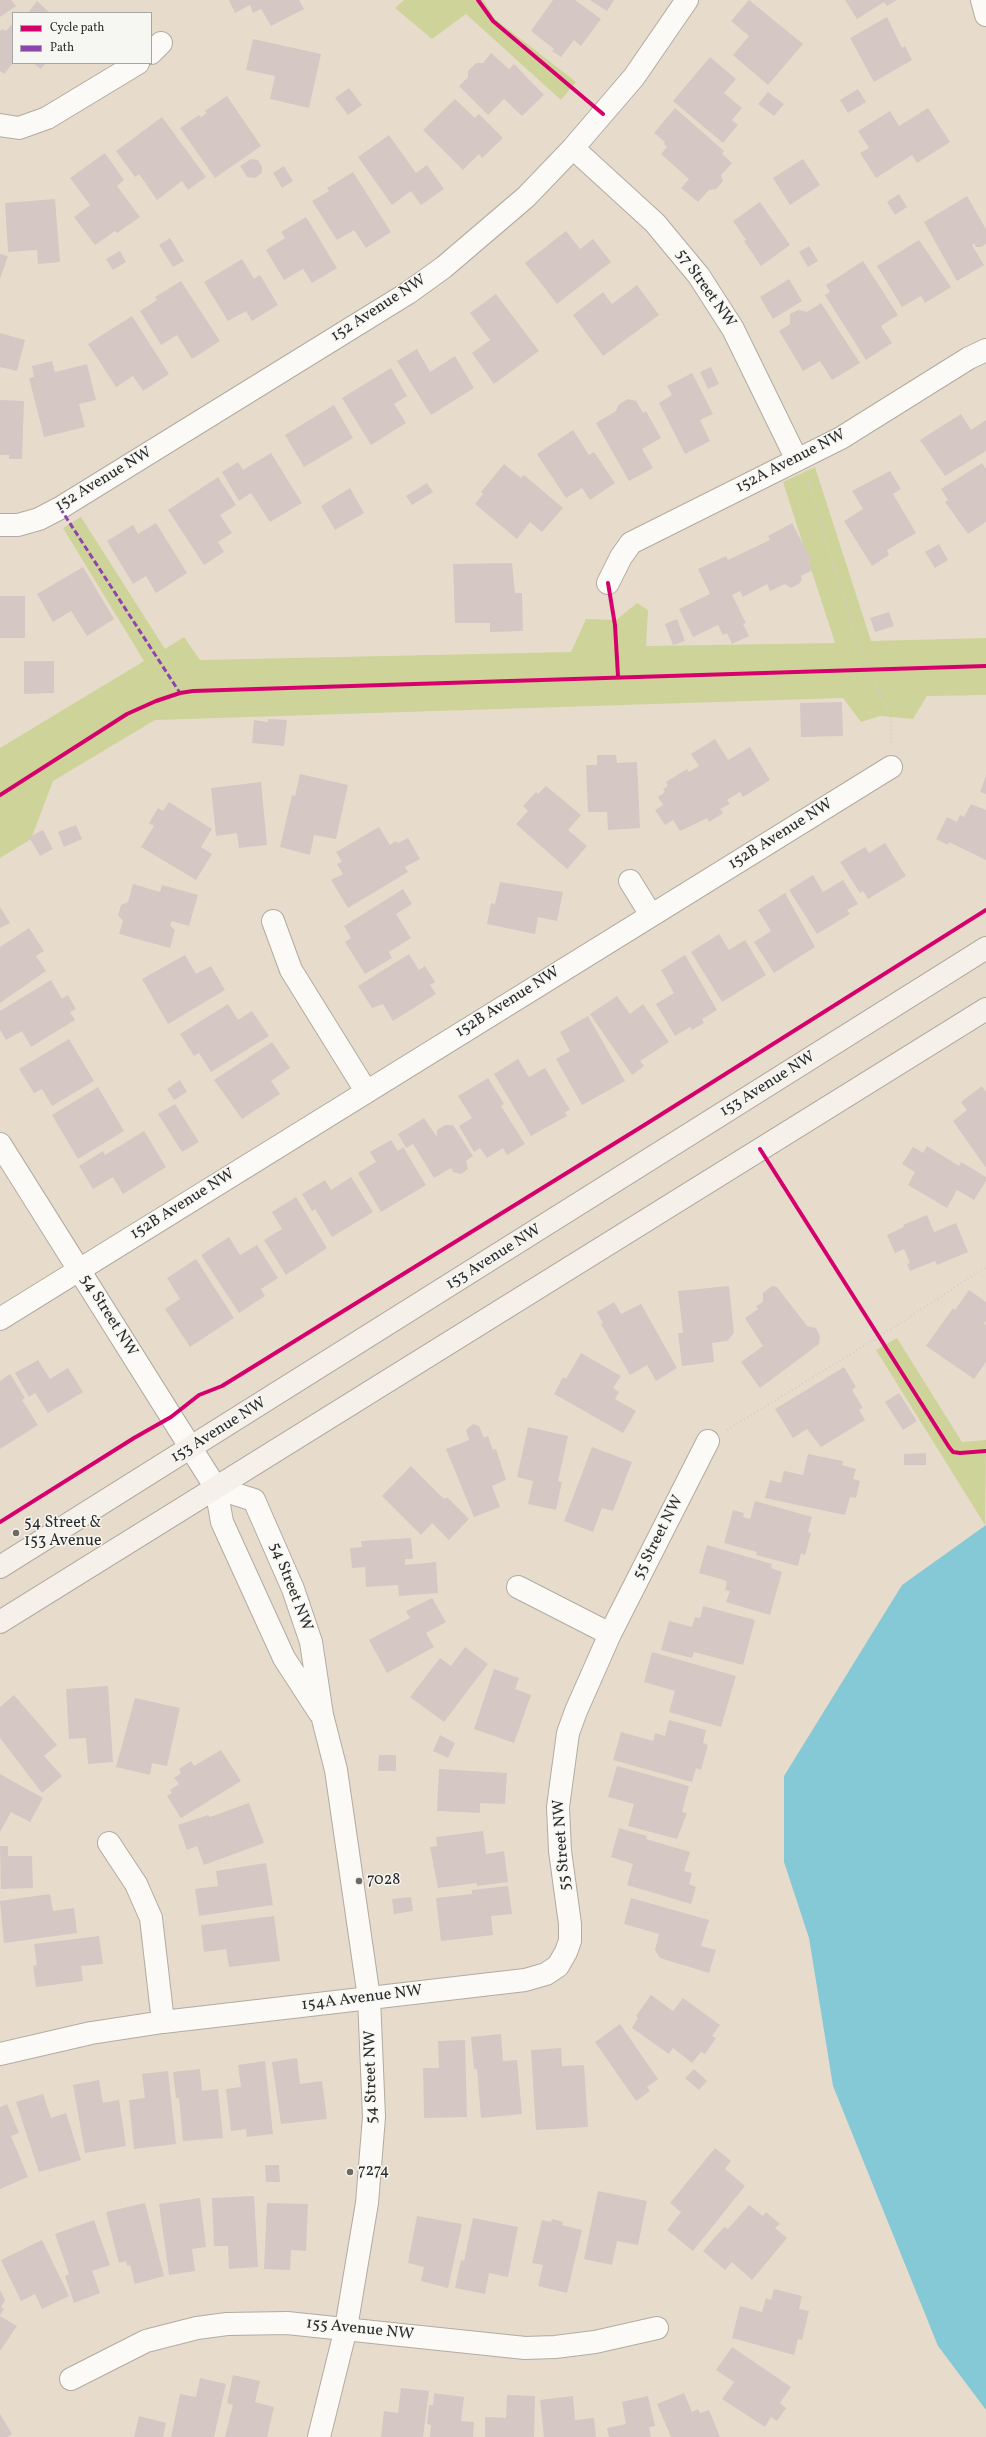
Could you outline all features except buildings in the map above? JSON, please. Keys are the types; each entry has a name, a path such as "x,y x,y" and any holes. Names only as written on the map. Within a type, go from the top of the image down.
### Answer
{"main road":[{"name":"153 Avenue NW","path":"0,1567 986,948"},
{"path":"0,1622 986,1009"}],"street":[{"name":"152 Avenue NW","path":"0,525 18,525 39,519 60,508 408,293 479,239 526,197 573,148 634,77 687,0"},
{"path":"982,0 986,15"},
{"path":"0,126 19,128 47,118 136,64"},
{"name":"57 Street NW","path":"573,148 655,224 699,276 733,329 797,460"},
{"name":"152A Avenue NW","path":"608,583 620,557 631,543 841,438 969,358 986,350"},
{"name":"152B Avenue NW","path":"0,1318 891,767"},
{"path":"630,881 651,915"},
{"path":"273,921 291,970 366,1091"},
{"name":"54 Street NW","path":"0,1144 216,1488 222,1522 284,1658 322,1715"},
{"name":"55 Street NW","path":"558,1966 566,1952 570,1930 558,1808 564,1756 576,1711 610,1634 708,1442"},
{"name":"54 Street NW","path":"216,1488 254,1500 275,1544 304,1616 311,1642 322,1715 336,1770 369,1998 373,2070 372,2162 361,2245 346,2328 319,2437"},
{"path":"518,1587 610,1634"},
{"path":"109,1843 136,1884 151,1918 163,2022"},
{"name":"154A Avenue NW","path":"0,2054 91,2033 163,2022 525,1980 546,1974 558,1966"},
{"name":"155 Avenue NW","path":"71,2378 146,2341 197,2328 287,2323 525,2348 555,2347 595,2342 657,2328"}],"path":[{"path":"797,460 809,482 854,632 892,720 891,767"},
{"path":"862,670 877,669"},
{"path":"708,1442 880,1336 986,1268"},
{"path":"875,1330 884,1343"}],"green space":[{"path":"404,0 483,0 495,19 576,82 561,100 466,14 432,39 395,8"},
{"path":"815,467 871,641 986,638 986,695 927,696 913,719 880,716 861,722 843,698 155,720 53,781 31,839 0,858 0,748 144,661 63,528 81,517 165,649 184,637 200,660 571,652 586,619 616,620 637,603 648,610 646,646 835,643 783,482"},
{"path":"897,1338 962,1442 986,1440 985,1525 876,1350"}],"water":[{"path":"986,1525 986,2410 938,2346 833,2086 809,1938 784,1862 784,1776 902,1585"}],"marked path":[{"path":"60,508 180,693"}],"cycle path":[{"path":"478,0 493,21 603,114"},
{"path":"608,583 615,625 618,676"},
{"path":"0,795 127,714 156,701 180,693 193,691 986,666"},
{"path":"0,1522 134,1438 171,1417 199,1395 222,1386 646,1124 986,910"},
{"path":"760,1149 949,1447 953,1452 960,1453 986,1451"}],"place":[{"name":"54 Street & 153 Avenue","path":"16,1533"},
{"name":"7028","path":"359,1881"},
{"name":"7274","path":"350,2172"}]}
